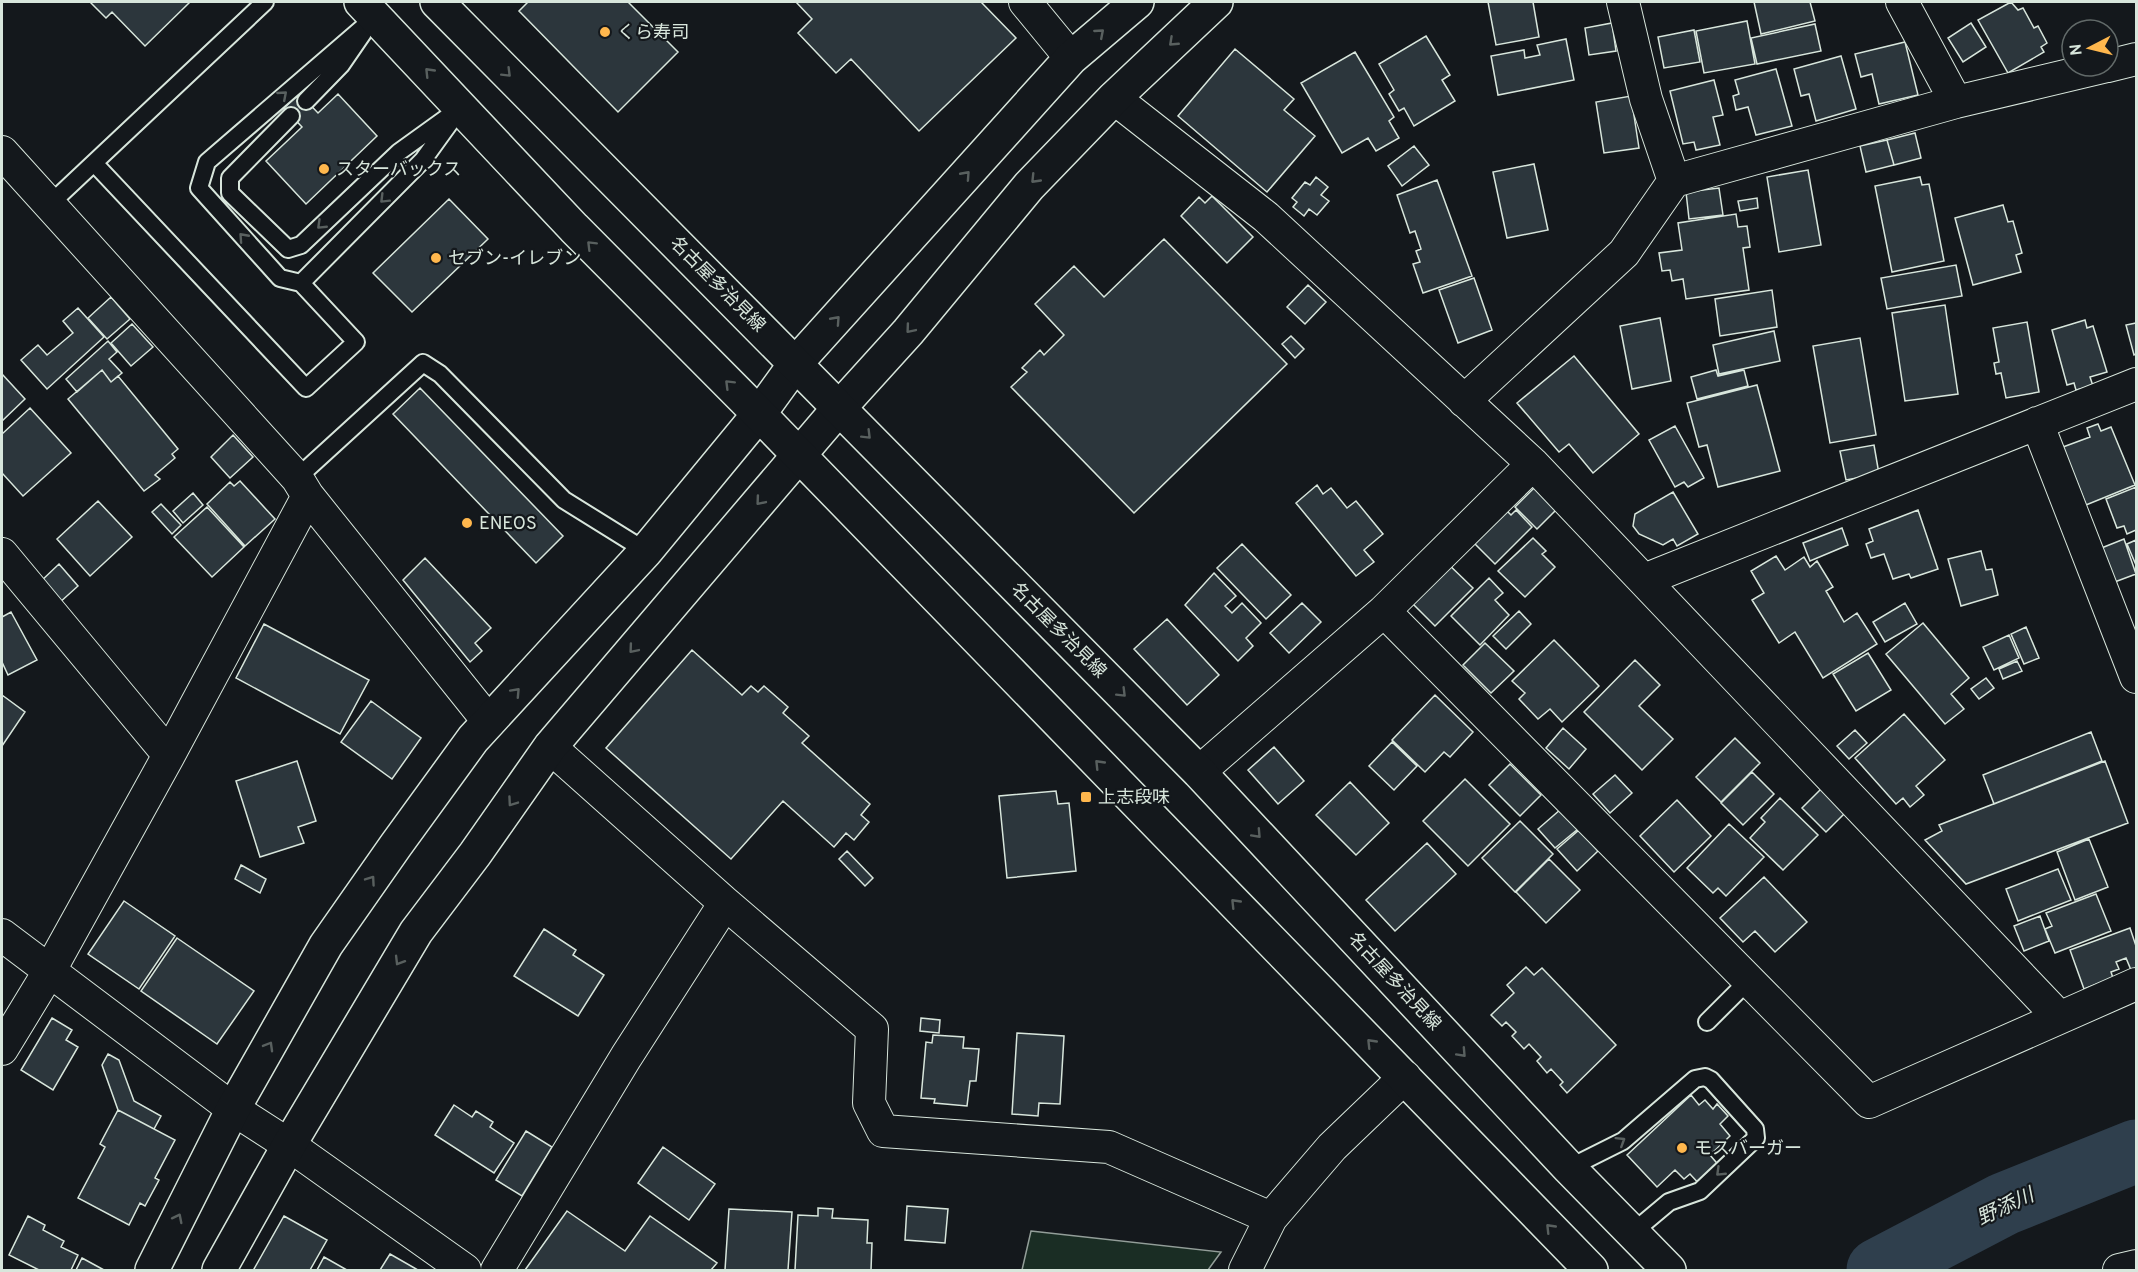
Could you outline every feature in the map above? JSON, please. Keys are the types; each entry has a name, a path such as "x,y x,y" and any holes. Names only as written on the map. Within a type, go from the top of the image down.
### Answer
{"main road":[{"name":"名古屋多治見線","path":"437,2 1199,772 1569,1168 1669,1270"},
{"path":"152,1270 233,1109 326,945 473,738 646,551 759,414 796,363 1071,58 1137,2"},
{"path":"219,1270 289,1145 416,932 550,747 840,407 908,332 1029,186 1114,98 1216,2"},
{"path":"368,9 462,106 574,228 759,414 1405,1077 1585,1269"}],"street":[{"path":"1025,2 1071,58"},
{"path":"1623,2 1646,99 1674,181"},
{"path":"1902,2 1956,102"},
{"path":"2120,63 2136,59"},
{"path":"1464,401 1624,253 1674,181 1956,102 2060,77"},
{"path":"1114,98 1266,217 1533,464 2059,1017"},
{"path":"2,152 303,487 489,722"},
{"path":"1644,580 2136,384"},
{"path":"2037,423 2136,677"},
{"path":"1199,772 1384,611 1533,464"},
{"path":"2,1049 50,970 169,755 303,487"},
{"path":"2,554 169,755"},
{"path":"1384,611 1869,1102 2136,984"},
{"path":"550,747 725,903 872,1029 869,1103 884,1131 1109,1147 1270,1218"},
{"path":"497,1270 626,1057 725,903"},
{"path":"2,935 233,1109 289,1145 465,1270"},
{"path":"1245,1270 1270,1218 1332,1147 1405,1077"},
{"path":"2119,1270 2136,1266"}],"lane":[{"path":"49,205 265,2"},
{"path":"93,163 306,388 356,342 301,284 280,278 199,188 207,162 368,9"},
{"path":"306,101 341,65 368,9"},
{"path":"301,284 423,160 462,106"},
{"path":"291,116 230,178 230,193 288,249 301,245 399,152 462,106"},
{"path":"303,487 423,363 440,374 564,500 646,551"},
{"path":"1707,1022 1749,980"},
{"path":"1569,1168 1623,1141 1695,1079 1705,1077 1711,1080 1755,1129 1756,1138 1700,1191 1669,1202 1632,1233"}],"green space":[{"path":"1031,1231 1221,1252 1208,1270 1022,1270"}],"building":[{"path":"90,2 190,2 145,46 112,12 106,18"},
{"path":"528,2 628,2 678,52 618,112 519,11"},
{"path":"796,2 981,2 1016,38 919,131 851,59 836,73 798,33 812,19"},
{"path":"1488,2 1533,2 1539,37 1496,45"},
{"path":"1754,2 1810,2 1815,21 1761,34"},
{"path":"2011,2 2018,10 2023,8 2034,28 2038,26 2047,43 2041,47 2044,52 2008,73 1978,20"},
{"path":"1747,21 1755,64 1704,73 1696,31"},
{"path":"1612,23 1616,51 1589,55 1585,28"},
{"path":"1971,23 1986,47 1963,62 1948,38"},
{"path":"1815,24 1821,51 1757,64 1751,38"},
{"path":"1694,30 1700,62 1664,68 1658,37"},
{"path":"1426,36 1450,75 1442,80 1455,101 1414,126 1404,108 1399,111 1389,94 1394,90 1379,64"},
{"path":"1566,39 1574,80 1498,95 1491,56 1524,50 1525,58 1540,55 1537,45"},
{"path":"1905,42 1918,95 1879,104 1872,74 1861,77 1855,54"},
{"path":"1235,49 1294,99 1284,110 1315,136 1267,192 1178,116"},
{"path":"1355,52 1394,117 1389,121 1399,138 1376,151 1368,138 1342,153 1301,83"},
{"path":"1841,56 1856,109 1816,121 1809,94 1801,96 1794,69"},
{"path":"1776,69 1792,126 1756,135 1748,107 1736,110 1733,96 1739,94 1735,80"},
{"path":"1714,80 1723,115 1713,117 1720,145 1696,150 1694,142 1683,144 1670,91"},
{"path":"299,93 318,113 338,94 377,136 306,204 266,161 302,127 284,108"},
{"path":"1631,96 1639,148 1604,153 1596,102"},
{"path":"1915,133 1921,158 1894,165 1887,140"},
{"path":"1887,140 1894,165 1866,172 1860,146"},
{"path":"1414,146 1429,165 1402,186 1388,166"},
{"path":"1534,164 1548,230 1507,238 1493,172"},
{"path":"1808,170 1821,245 1779,252 1767,177"},
{"path":"1316,177 1328,187 1321,195 1329,201 1317,215 1309,209 1304,216 1293,207 1297,202 1292,198 1305,182 1310,185"},
{"path":"1920,177 1922,185 1929,184 1944,261 1892,272 1875,186"},
{"path":"1437,180 1472,276 1423,293 1413,264 1420,262 1416,251 1421,249 1415,231 1410,233 1397,195"},
{"path":"1719,188 1723,215 1689,219 1686,192"},
{"path":"1212,196 1253,237 1227,263 1181,216 1199,197 1205,203"},
{"path":"1757,198 1758,208 1740,211 1738,201"},
{"path":"449,199 488,239 412,312 373,273"},
{"path":"2003,205 2008,222 2013,221 2022,253 2016,255 2021,272 1973,285 1955,218"},
{"path":"1736,214 1738,227 1747,226 1750,247 1743,248 1749,290 1686,299 1683,279 1672,281 1670,270 1662,271 1659,253 1682,250 1678,223"},
{"path":"1164,239 1287,364 1134,513 1011,387 1027,372 1022,368 1040,350 1044,355 1064,335 1035,304 1074,266 1104,297"},
{"path":"1956,265 1962,296 1887,309 1881,278"},
{"path":"1474,278 1492,330 1458,343 1439,290"},
{"path":"1308,285 1326,302 1305,324 1287,307"},
{"path":"1772,290 1777,327 1720,336 1715,299"},
{"path":"111,297 130,319 107,339 88,318"},
{"path":"1945,305 1958,394 1905,401 1892,313"},
{"path":"78,308 104,337 47,389 21,360 38,345 47,355 73,333 63,321"},
{"path":"1660,318 1671,381 1632,389 1620,326"},
{"path":"2085,320 2087,328 2093,326 2107,372 2090,377 2093,386 2076,390 2074,383 2067,385 2052,330"},
{"path":"2027,322 2039,392 2006,398 2001,373 1996,374 1994,363 1999,362 1993,328"},
{"path":"2136,323 2136,354 2134,355 2126,325"},
{"path":"132,324 153,347 131,366 111,343"},
{"path":"1774,331 1780,361 1719,374 1713,345"},
{"path":"1291,336 1304,349 1295,358 1282,344"},
{"path":"1860,338 1876,435 1830,443 1813,346"},
{"path":"108,341 117,352 109,359 122,373 111,382 102,370 77,392 66,379"},
{"path":"1574,356 1639,434 1593,473 1569,444 1559,452 1517,403"},
{"path":"102,370 111,382 118,376 178,449 172,454 175,458 155,475 160,479 144,491 68,399"},
{"path":"1716,370 1718,376 1744,370 1748,386 1697,399 1691,377"},
{"path":"2,374 25,399 2,421"},
{"path":"1757,385 1780,471 1718,487 1707,445 1699,447 1687,403"},
{"path":"420,388 563,536 536,563 393,414"},
{"path":"30,408 71,453 23,496 2,473 2,434"},
{"path":"2098,424 2101,431 2111,427 2135,485 2086,505 2063,447 2090,437 2087,428"},
{"path":"1675,426 1704,478 1688,487 1684,482 1675,487 1649,440"},
{"path":"233,435 253,457 230,478 211,457"},
{"path":"1874,445 1879,474 1846,480 1840,451"},
{"path":"240,481 275,519 245,546 207,504 230,482 234,486"},
{"path":"1538,484 1560,506 1537,529 1515,507"},
{"path":"1317,485 1323,494 1331,488 1347,508 1356,501 1383,534 1364,550 1374,562 1356,576 1296,503"},
{"path":"2136,487 2136,530 2127,534 2124,526 2117,528 2106,499"},
{"path":"1673,492 1698,534 1677,546 1673,539 1663,545 1639,534 1633,526 1635,514"},
{"path":"193,493 203,505 183,523 173,511"},
{"path":"98,501 132,537 90,576 57,539"},
{"path":"161,504 181,525 172,534 152,512"},
{"path":"1502,506 1511,515 1516,510 1532,527 1495,564 1469,538"},
{"path":"207,507 244,547 212,577 174,537"},
{"path":"1918,510 1938,569 1911,578 1909,574 1893,579 1884,554 1871,558 1866,544 1873,541 1869,529"},
{"path":"1842,528 1848,545 1810,561 1803,543"},
{"path":"1533,538 1546,551 1542,554 1555,567 1525,597 1498,571"},
{"path":"2124,539 2136,574 2112,583 2099,549"},
{"path":"2136,540 2136,565 2127,544"},
{"path":"1242,544 1291,595 1266,619 1217,568"},
{"path":"1981,551 1986,570 1992,569 1998,595 1961,606 1948,559"},
{"path":"1776,556 1785,570 1804,557 1810,567 1817,561 1833,587 1826,591 1844,622 1857,613 1877,644 1823,678 1795,632 1779,643 1752,600 1764,593 1751,571"},
{"path":"425,558 491,628 475,643 482,651 470,662 403,580"},
{"path":"1442,558 1473,588 1435,626 1405,596"},
{"path":"59,564 78,586 58,604 39,583"},
{"path":"1214,573 1236,596 1225,606 1232,613 1242,603 1261,623 1246,638 1253,646 1238,661 1185,605"},
{"path":"1489,578 1503,593 1495,600 1509,615 1480,645 1451,616"},
{"path":"1302,603 1321,622 1289,653 1270,633"},
{"path":"1905,603 1917,624 1885,642 1873,622"},
{"path":"1519,611 1531,624 1506,649 1493,636"},
{"path":"11,612 37,660 8,675 2,662 2,617"},
{"path":"1167,619 1219,675 1187,705 1134,649"},
{"path":"1923,623 1969,678 1951,694 1964,709 1945,724 1886,654"},
{"path":"264,624 369,680 340,734 236,678"},
{"path":"2026,627 2039,658 2024,664 2011,634"},
{"path":"2009,635 2019,658 1994,670 1983,647"},
{"path":"1554,640 1599,686 1562,722 1550,709 1538,719 1519,699 1525,693 1512,681"},
{"path":"1485,643 1514,671 1491,693 1463,665"},
{"path":"692,650 742,695 751,686 758,692 764,686 788,707 783,713 809,736 802,743 870,804 861,815 869,822 854,840 846,833 834,847 783,801 731,859 606,748"},
{"path":"1868,653 1891,690 1856,711 1833,674"},
{"path":"1635,660 1660,685 1639,706 1673,739 1642,770 1584,712"},
{"path":"2017,661 2022,671 2003,679 1999,669"},
{"path":"1986,678 1994,688 1979,699 1971,689"},
{"path":"2,695 25,712 2,746"},
{"path":"1435,695 1473,732 1450,757 1444,752 1425,772 1392,740"},
{"path":"371,701 421,738 392,779 341,742"},
{"path":"1904,714 1945,760 1916,786 1924,795 1910,807 1903,798 1896,804 1855,758"},
{"path":"1563,728 1586,749 1569,769 1546,748"},
{"path":"1855,730 1867,743 1849,759 1837,746"},
{"path":"2091,732 2102,761 1994,804 1983,775"},
{"path":"1735,738 1760,763 1721,802 1696,777"},
{"path":"1392,742 1417,766 1394,790 1369,766"},
{"path":"1274,747 1304,781 1278,804 1248,770"},
{"path":"297,761 316,821 298,827 304,843 260,857 236,781"},
{"path":"2105,761 2128,823 1966,884 1925,840 1942,831 1939,825"},
{"path":"1510,764 1541,795 1520,816 1489,785"},
{"path":"1752,772 1774,794 1743,825 1721,803"},
{"path":"1615,775 1632,793 1610,813 1593,794"},
{"path":"1465,779 1510,824 1468,866 1423,821"},
{"path":"1350,782 1389,823 1356,855 1316,815"},
{"path":"1824,786 1848,810 1826,832 1802,808"},
{"path":"1056,791 1058,804 1069,803 1076,871 1007,878 999,796"},
{"path":"1780,798 1818,835 1783,870 1750,838 1765,822 1761,818"},
{"path":"1677,800 1711,836 1674,872 1640,836"},
{"path":"1561,809 1578,829 1555,848 1538,829"},
{"path":"1520,821 1553,854 1515,892 1482,858"},
{"path":"1729,824 1764,857 1726,896 1718,888 1713,893 1687,868"},
{"path":"1579,830 1598,851 1577,871 1557,849"},
{"path":"2089,839 2108,887 2075,900 2057,852"},
{"path":"1427,843 1456,874 1395,931 1366,900"},
{"path":"847,851 873,878 865,886 839,859"},
{"path":"1549,859 1580,890 1546,923 1516,892"},
{"path":"241,865 266,879 260,893 235,879"},
{"path":"2058,869 2071,900 2018,921 2006,889"},
{"path":"1764,877 1807,922 1775,952 1755,931 1743,942 1720,918"},
{"path":"2096,894 2111,931 2055,953 2045,929 2052,926 2046,913"},
{"path":"124,901 175,936 139,989 88,954"},
{"path":"2040,916 2049,941 2024,951 2014,926"},
{"path":"2130,928 2136,946 2136,968 2131,970 2126,958 2116,962 2119,969 2111,972 2113,978 2084,989 2070,950"},
{"path":"544,929 576,950 573,955 604,975 578,1016 514,976"},
{"path":"177,938 254,991 217,1044 141,991"},
{"path":"1526,967 1534,975 1542,968 1616,1045 1567,1093 1560,1085 1563,1082 1551,1069 1547,1073 1537,1061 1541,1057 1529,1044 1524,1049 1512,1036 1516,1032 1506,1022 1502,1026 1491,1015 1514,993 1507,985"},
{"path":"52,1018 72,1030 66,1040 78,1047 53,1090 21,1070"},
{"path":"921,1018 940,1020 939,1033 920,1031"},
{"path":"1017,1033 1064,1036 1060,1104 1039,1103 1038,1116 1012,1114"},
{"path":"933,1035 964,1037 963,1048 979,1049 976,1081 970,1081 967,1106 934,1103 935,1099 921,1098 926,1042 932,1043"},
{"path":"108,1054 119,1060 134,1101 161,1116 154,1129 118,1110 102,1065"},
{"path":"1691,1095 1699,1105 1705,1100 1713,1109 1717,1104 1728,1116 1720,1124 1730,1136 1710,1155 1721,1168 1702,1187 1690,1174 1684,1179 1675,1170 1657,1187 1627,1155"},
{"path":"454,1105 472,1117 476,1111 493,1122 490,1127 514,1143 494,1173 435,1135"},
{"path":"118,1110 175,1140 155,1178 159,1180 145,1206 140,1203 129,1225 78,1198 105,1147 100,1144"},
{"path":"526,1131 552,1147 522,1196 496,1180"},
{"path":"663,1147 715,1184 689,1220 638,1183"},
{"path":"907,1206 948,1209 945,1243 905,1240"},
{"path":"818,1208 833,1209 832,1218 868,1220 867,1243 872,1243 871,1270 795,1270 798,1215 818,1216"},
{"path":"729,1209 792,1212 788,1270 725,1270"},
{"path":"567,1211 625,1251 650,1216 717,1263 711,1270 525,1270"},
{"path":"28,1216 45,1225 43,1230 64,1241 61,1247 78,1255 71,1270 39,1270 9,1255"},
{"path":"284,1216 327,1240 310,1270 254,1269"},
{"path":"390,1254 418,1270 380,1270"},
{"path":"324,1257 347,1270 317,1270"},
{"path":"82,1258 104,1270 76,1270"}],"waterway":[{"name":"野添川","path":"1878,1270 2004,1204 2136,1151"}],"place":[{"name":"くら寿司","path":"605,32"},
{"name":"スターバックス","path":"324,169"},
{"name":"セブン-イレブン","path":"436,258"},
{"name":"ENEOS","path":"467,523"},
{"name":"上志段味","path":"1086,797"},
{"name":"モスバーガー","path":"1682,1148"}]}
